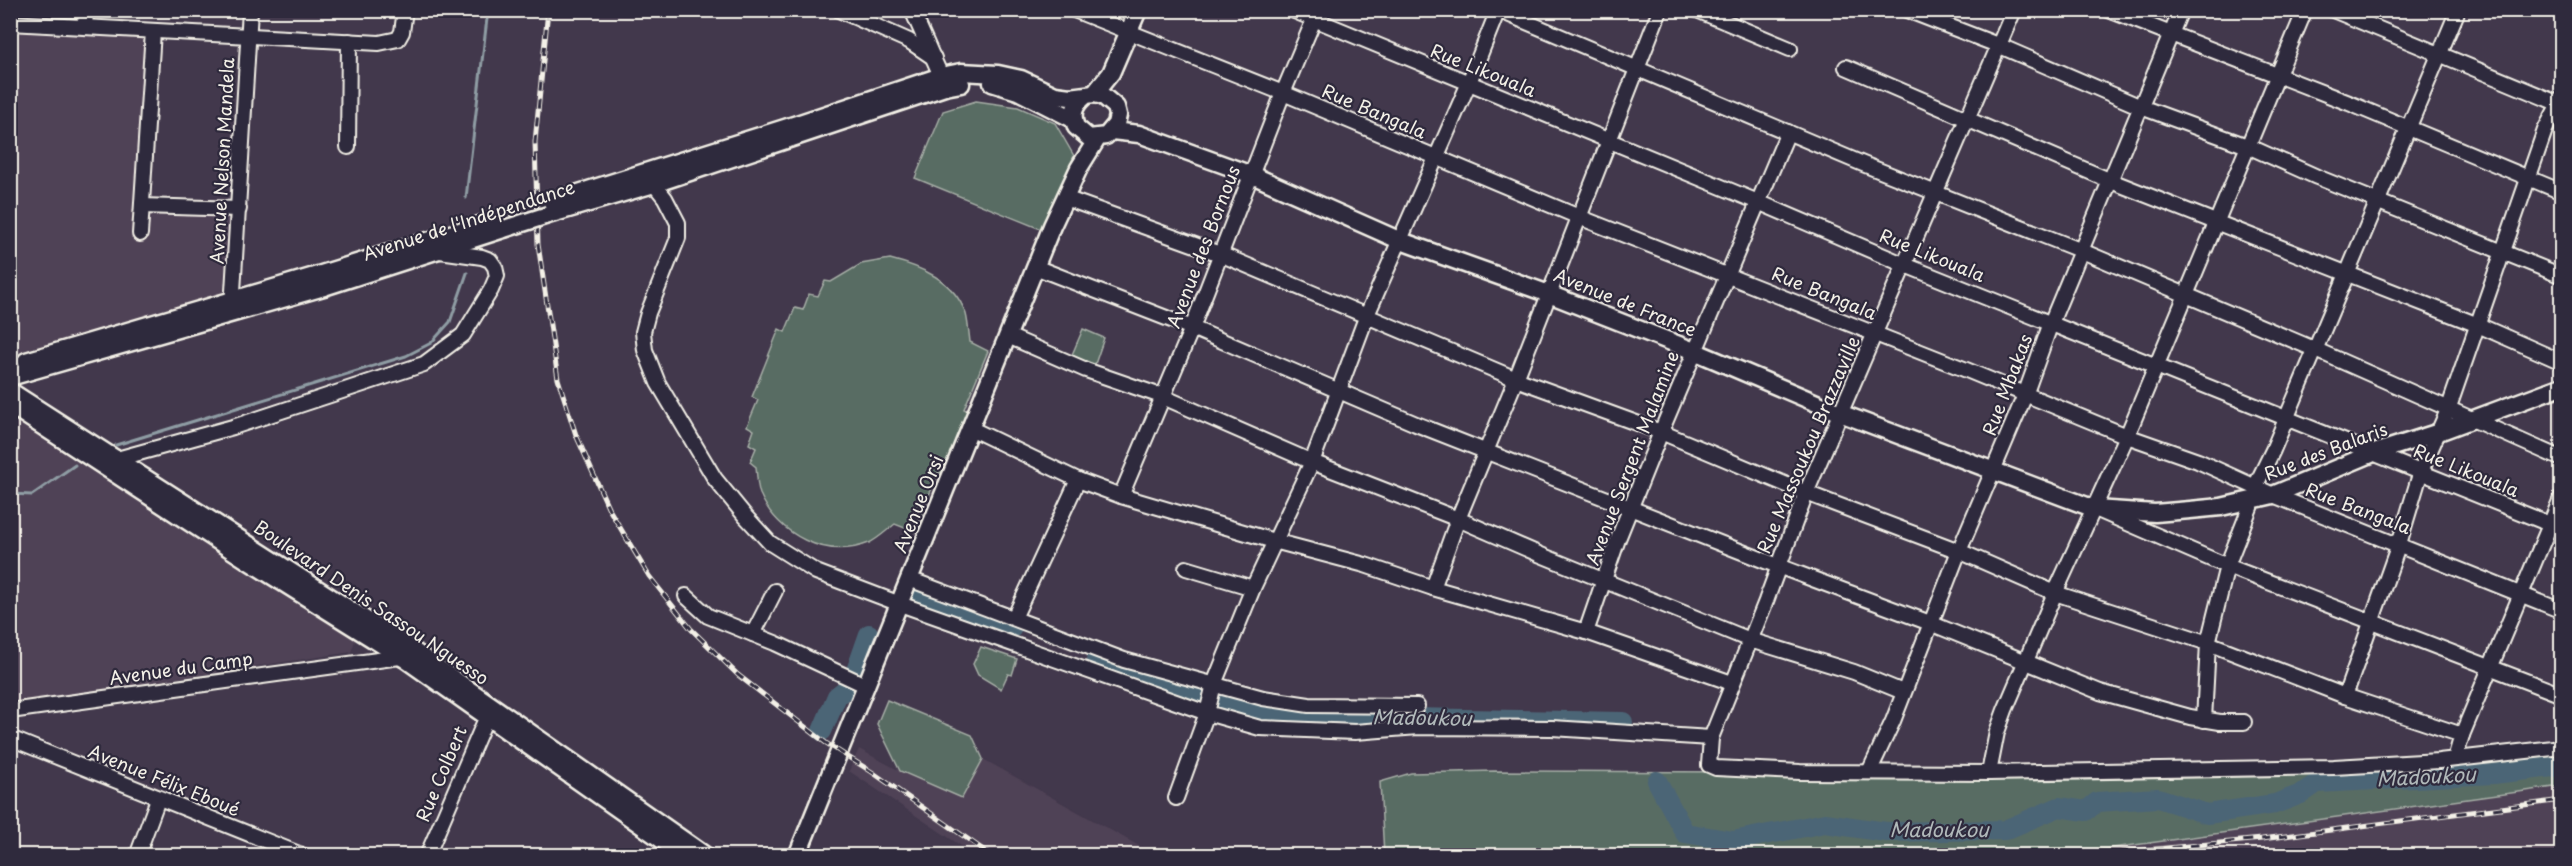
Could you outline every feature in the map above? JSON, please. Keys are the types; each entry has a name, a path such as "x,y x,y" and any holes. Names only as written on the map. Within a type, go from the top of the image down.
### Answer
{"main road":[{"path":"1100,124 1074,110 1078,102 1090,95 1111,73 1138,10"},
{"path":"1100,124 1117,60"},
{"name":"Avenue de l'Indépendance","path":"546,210 654,184 939,83 961,72 998,74 1020,79 1055,95 1090,95"},
{"name":"Avenue de l'Indépendance","path":"10,377 503,224 939,83 998,84 1100,124"},
{"path":"1090,95 1103,96 1100,124"},
{"name":"Avenue de France","path":"1100,124 1139,134 1252,174 1401,241 1549,294 1694,351 1840,413 2095,509"},
{"name":"Avenue Orsi","path":"797,855 1035,267 1100,124"},
{"name":"Avenue de l'Indépendance","path":"10,366 438,251 503,224"},
{"name":"Rue des Balaris","path":"2095,509 2155,513 2221,507 2254,493 2273,495 2371,454 2436,433 2562,386"},
{"name":"Boulevard Denis Sassou Nguesso","path":"10,391 117,459 374,633"},
{"name":"Boulevard Denis Sassou Nguesso","path":"10,405 409,655 685,855"},
{"name":"Boulevard Denis Sassou Nguesso","path":"488,712 706,855"}],"street":[{"path":"85,27 86,10"},
{"name":"Avenue Nelson Mandela","path":"232,307 249,10"},
{"path":"10,23 379,43 398,39 402,32 405,10"},
{"path":"839,10 909,41 929,55"},
{"path":"912,10 921,29 939,83"},
{"name":"Rue Bangala","path":"1074,10 1283,93 1579,217 2127,436 2198,461 2254,493"},
{"name":"Rue Likouala","path":"1292,10 1316,15 1468,85 1758,202 1905,265 2556,527"},
{"path":"1176,798 1207,712 1214,684 1253,588 1311,462 1340,391 1367,315 1401,241 1498,10 1635,69 2082,251 2562,459"},
{"path":"1433,588 1458,519 1516,379 1609,143 1635,69 1660,10"},
{"path":"1697,10 1790,49"},
{"path":"1907,10 2000,46 2141,107 2250,147 2378,202 2562,276"},
{"name":"Rue Massoukou Brazzaville","path":"1869,772 1800,772 1716,768 1709,765 1711,738 1806,492 2014,10"},
{"path":"2109,10 2276,75 2562,192"},
{"name":"Rue Mbakas","path":"1869,772 1893,721 1930,622 2025,395 2051,323 2181,10"},
{"path":"1989,772 1997,732 2026,662 2157,366 2250,147 2276,75 2305,10"},
{"path":"2333,10 2438,55 2561,102 2545,130 2527,178 2448,410 2421,471 2399,544 2345,696"},
{"path":"2204,720 2208,643 2227,566 2254,493 2458,10"},
{"name":"Avenue des Bornous","path":"1121,496 1161,396 1192,328 1283,93 1316,15"},
{"path":"140,234 153,31"},
{"path":"348,147 349,41"},
{"path":"1846,67 2111,181 2478,325 2562,362"},
{"name":"Avenue Sergent Malamine","path":"1586,632 1661,432 1788,132"},
{"path":"654,184 665,198 678,223 678,238 648,313 643,332 645,350 658,383 715,479 770,543 816,572 900,604 1207,712 1260,728 1355,732 1418,727 1552,728 1711,738"},
{"path":"1065,198 1220,254 1516,379 1661,432 1806,492 1959,551 2055,593 2208,643 2345,696 2462,735"},
{"path":"142,206 239,209"},
{"path":"117,459 233,427 424,364 463,335 497,276 490,260 438,251"},
{"path":"1035,267 1192,328 1416,424 1778,566 1930,622 2125,700 2204,720 2244,722"},
{"path":"1008,336 1086,370 1161,396 1311,462 1606,579 1750,640 1854,672 1903,692"},
{"path":"970,428 1078,480 1121,496 1365,565 1433,588 1586,632 1732,683"},
{"path":"1014,618 1078,480"},
{"name":"Rue Bangala","path":"2273,495 2562,611"},
{"path":"2455,759 2462,735 2520,595 2556,527 2562,496"},
{"path":"2095,509 2227,566 2562,695"},
{"path":"1186,568 1253,588"},
{"path":"909,579 1124,660 1263,698 1309,705 1417,706"},
{"path":"753,634 775,591"},
{"path":"686,596 708,616 867,686"},
{"path":"356,662 374,633"},
{"name":"Avenue du Camp","path":"10,711 409,655"},
{"name":"Rue Colbert","path":"427,855 488,712"},
{"name":"Avenue Félix Eboué","path":"10,738 158,799 304,855"},
{"path":"1869,772 2334,767 2455,759 2562,747"},
{"path":"137,855 158,799"}],"shaded area":[{"path":"10,27 147,35 137,208 230,216 223,295 11,355"},
{"path":"11,415 356,638 351,652 11,703"},
{"path":"859,749 900,771 962,798 983,759 1155,855 975,855 849,771"},
{"path":"2561,786 2561,855 2287,856 2256,850 2172,856 1753,856"}],"green space":[{"path":"976,101 1018,107 1055,123 1074,156 1043,230 915,178 943,111"},
{"path":"890,259 925,271 954,292 966,314 970,342 988,351 964,409 970,412 945,474 938,472 915,532 895,524 869,543 853,547 820,546 791,532 768,509 760,494 756,467 750,462 756,448 749,444 754,430 747,426 758,400 752,397 779,329 785,332 795,308 803,310 809,294 818,296 825,281 831,282 861,264"},
{"path":"1083,329 1104,338 1094,367 1071,357"},
{"path":"981,647 1017,659 1012,675 1008,674 1001,689 978,675 973,664"},
{"path":"887,700 972,735 983,759 962,798 900,771 877,724"},
{"path":"2562,747 2561,786 2084,852 1384,855 1380,782 1411,773 1494,771 1989,773 2280,769"}],"waterway":[{"path":"466,198 488,10"},
{"path":"116,445 406,356 431,343 450,322 467,273"},
{"path":"10,494 32,495 75,465"},
{"name":"Madoukou","path":"921,598 1012,628"},
{"name":"Madoukou","path":"856,671 869,634"},
{"name":"Madoukou","path":"1096,660 1200,697"},
{"name":"Madoukou","path":"822,731 837,696 851,685"},
{"name":"Madoukou","path":"1221,704 1302,716 1623,722"},
{"name":"Madoukou","path":"1657,781 1685,833 1733,841 1825,823 1886,832 2005,830 2059,807 2086,811 2097,802 2158,798 2207,814 2275,804 2301,794 2317,783 2494,774 2562,766"}],"railway":[{"path":"548,10 535,142 538,244 558,379 576,435 609,509 649,576 691,629 738,675 826,743 872,772 992,856"},
{"path":"2082,856 2262,839 2562,800"}]}
